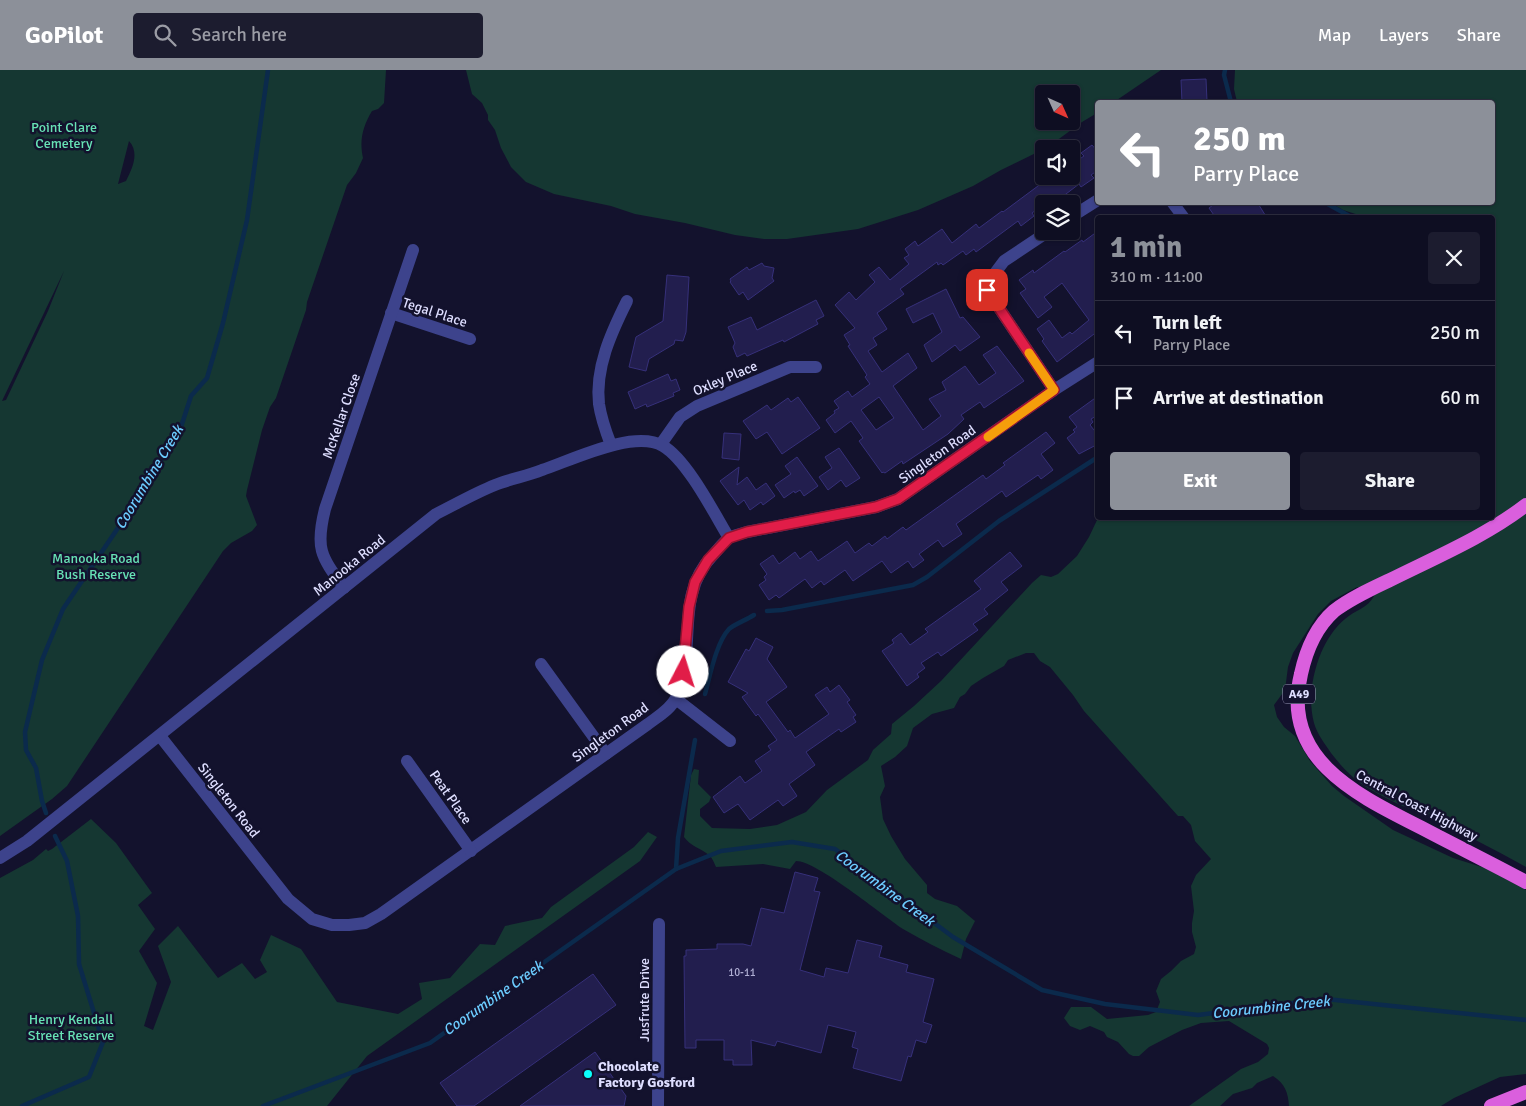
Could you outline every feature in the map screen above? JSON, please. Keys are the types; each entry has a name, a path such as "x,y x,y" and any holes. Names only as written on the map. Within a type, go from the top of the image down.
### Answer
{"highway":[{"name":"Central Coast Highway","path":"1526,505 1482,533 1356,597 1333,612 1316,634 1305,657 1299,682 1298,712 1306,740 1314,753 1329,771 1347,787 1526,882"},
{"path":"1491,1106 1526,1092"}],"street":[{"path":"1080,211 1095,202"},
{"path":"1036,240 1004,261 995,273 987,290 1054,390"},
{"name":"McKellar Close","path":"344,588 328,566 320,548 320,527 412,250"},
{"path":"611,445 602,421 599,403 600,380 604,353 627,302"},
{"name":"Tegal Place","path":"391,313 470,339"},
{"name":"Singleton Road","path":"160,736 288,899 312,919 332,925 349,926 364,923 381,914 667,709 676,699 683,672 689,607 695,582 708,560 729,538 747,532 876,507 898,499 1054,390 1095,364"},
{"name":"Oxley Place","path":"661,444 680,417 697,406 790,367 816,367"},
{"name":"Manooka Road","path":"0,858 27,841 436,514 494,485 611,445 634,441 661,444"},
{"path":"661,444 673,453 687,470 729,538"},
{"path":"541,664 606,754"},
{"path":"676,699 730,740"},
{"name":"Peat Place","path":"407,761 471,850"},
{"name":"Jusfrute Drive","path":"658,1106 660,924"}],"green space":[{"name":"Manooka Road Bush Reserve","path":"0,70 386,70 384,103 378,109 372,111 366,122 361,145 363,158 356,173 347,185 276,398 270,407 262,430 246,496 257,525 252,531 231,543 223,551 67,786 0,836","holes":["129,141 134,151 134,161 126,181 118,184","64,271 48,311 6,400 2,401"]},
{"path":"466,70 1161,70 1117,100 1095,100 1095,114 1080,123 1080,85 1035,85 1035,130 1071,130 1058,140 1035,140 1035,153 973,186 918,210 858,229 787,239 764,239 735,235 635,214 611,206 554,194 526,182 511,167 501,148 495,130 488,120 488,115 482,103 472,94"},
{"path":"1235,70 1526,70 1526,867 1490,847 1366,787 1343,767 1319,735 1314,723 1311,705 1313,679 1318,661 1325,644 1334,630 1341,622 1371,600 1374,596 1372,592 1357,587 1331,601 1318,614 1293,653 1288,667 1285,690 1274,705 1277,717 1284,727 1295,736 1310,761 1332,786 1344,796 1393,830 1453,858 1485,868 1526,890 1526,1074 1500,1077 1441,1106 1289,1106 1285,1089 1273,1076 1257,1083 1252,1088 1233,1094 1220,1106 1189,1106 1241,1069 1258,1062 1268,1054 1269,1048 1267,1044 1229,1021 1201,1023 1182,1030 1149,1047 1139,1056 1133,1056 1118,1042 1107,1037 1104,1032 1090,1026 1080,1030 1070,1026 1064,1018 1071,1007 1091,1007 1107,1019 1148,1015 1156,1012 1160,1002 1156,991 1161,979 1181,961 1194,954 1196,947 1192,932 1194,911 1191,886 1196,875 1211,859 1195,841 1191,825 1183,816 1178,816 1084,711 1050,667 1040,661 1034,653 1026,653 1008,660 1004,666 971,686 960,697 954,708 932,714 913,728 907,746 881,766 885,786 880,797 883,819 891,836 905,859 927,885 927,893 935,899 957,906 975,921 966,939 961,959 903,929 834,879 806,863 796,861 790,869 763,864 716,867 710,856 684,837 691,775 694,769 699,770 698,784 711,797 709,802 700,809 700,816 712,828 750,829 777,825 806,812 827,790 868,760 873,750 891,734 892,724 941,681 1032,583 1041,575 1051,577 1058,574 1077,556 1097,520 1495,520 1495,215 1359,215 1334,205 1495,205 1495,100 1237,100 1234,89"},
{"name":"Henry Kendall Street Reserve","path":"91,819 116,843 152,893 138,905 155,929 139,951 157,983 144,1026 153,1030 171,982 158,946 178,926 218,978 242,963 255,979 267,972 260,960 271,935 301,949 337,1002 398,1014 422,999 419,983 450,978 480,944 495,945 505,926 542,918 551,907 634,847 648,832 657,837 640,861 367,1056 327,1106 0,1106 0,878 33,860 46,849 48,851 52,849"}],"building":[{"path":"1206,79 1207,100 1182,100 1181,80"},
{"path":"1092,145 1095,148 1095,172 1091,175 1094,178 1081,187 1080,185 1080,159 1084,156 1081,153"},
{"path":"1039,185 1078,185 1065,195 1035,195 1035,211 1032,213 1034,216 1021,226 1018,221 976,252 974,249 966,255 963,251 943,265 941,263 938,265 937,262 900,289 904,294 877,313 887,329 873,338 877,345 868,351 882,372 908,353 917,368 893,386 923,430 941,416 929,399 946,390 942,382 965,366 979,385 996,373 983,355 997,346 1024,381 984,408 980,402 961,415 964,419 948,434 903,464 902,461 885,473 882,473 859,441 863,438 851,421 835,433 826,420 839,408 834,401 848,391 852,397 870,384 865,377 867,375 848,346 850,345 844,335 855,328 835,305 849,292 856,300 875,282 869,275 879,267 890,280 909,264 904,258 909,255 905,249 915,241 918,246 942,229 952,243 976,224 979,228","holes":["879,397 894,418 876,430 861,410"]},
{"path":"1213,205 1259,205 1265,215 1214,215 1209,208"},
{"path":"1095,233 1095,333 1057,362 1042,341 1044,339 1037,329 1049,320 1062,338 1070,332 1072,334 1089,320 1062,283 1044,297 1052,307 1038,318 1020,293 1026,289 1019,280 1033,270 1034,273 1082,240 1083,242"},
{"path":"762,263 764,266 774,268 772,278 774,281 748,300 743,292 739,295 730,279 747,267 749,270"},
{"path":"667,275 689,277 686,332 683,341 675,340 674,344 649,359 646,371 629,367 636,337 663,321"},
{"path":"946,289 960,318 963,317 980,337 960,351 955,345 932,362 924,345 942,332 933,313 913,323 906,309"},
{"path":"816,300 824,316 816,320 818,324 784,342 783,340 747,356 745,353 737,357 733,347 735,343 728,327 751,317 757,330"},
{"path":"668,374 671,381 676,379 680,390 673,393 674,396 647,407 646,404 635,409 628,392"},
{"path":"798,397 820,428 782,454 767,432 756,439 743,421 767,405 771,410 788,398 791,402"},
{"path":"1095,398 1095,417 1091,419 1093,422 1090,425 1095,431 1095,446 1079,454 1067,438 1075,432 1073,430 1077,427 1069,417"},
{"path":"1046,432 1055,443 1041,454 1053,470 1041,479 1038,475 1006,497 1002,491 956,524 962,534 943,547 938,540 919,554 924,560 913,568 908,561 891,573 882,561 853,581 845,570 824,585 821,581 812,588 805,579 779,598 776,595 769,600 759,585 766,580 764,577 767,574 760,564 773,555 779,564 795,552 800,559 811,551 818,561 847,541 855,553 869,543 872,546 885,536 887,539 903,527 906,530 983,475 986,479 1005,465 1003,463"},
{"path":"724,433 741,434 739,460 722,458"},
{"path":"839,448 860,478 846,487 841,480 828,490 819,477 832,468 825,457"},
{"path":"797,457 818,486 804,496 800,490 795,493 794,491 784,498 775,485 791,474 785,466"},
{"path":"739,467 737,485 747,477 756,490 766,483 775,496 763,505 761,502 750,510 744,500 738,505 720,481"},
{"path":"1010,552 1022,566 1001,582 1008,590 984,609 988,614 973,624 978,630 941,656 938,652 921,663 925,668 917,674 919,677 907,686 882,651 894,643 892,640 901,633 910,645 928,632 925,629 981,589 974,581"},
{"path":"756,638 773,647 767,659 787,687 766,702 788,732 790,730 795,738 829,714 815,695 827,687 830,692 839,685 850,700 847,702 856,715 853,717 856,722 841,732 839,729 806,752 815,765 789,784 797,796 783,806 778,800 750,820 738,804 724,813 713,797 740,776 745,783 762,771 755,761 771,750 768,746 777,740 758,714 756,716 742,697 748,693 728,682 746,649 749,651"},
{"path":"795,872 818,878 814,891 820,892 800,970 824,977 826,968 848,973 857,940 882,946 879,957 908,965 906,972 934,979 923,1022 932,1025 926,1043 916,1040 911,1057 908,1056 901,1081 853,1068 858,1049 852,1047 856,1032 828,1025 821,1053 777,1041 775,1046 751,1040 752,1065 733,1065 733,1060 724,1060 724,1040 696,1040 696,1048 685,1048 684,956 686,956 686,950 717,949 717,944 743,944 751,946 761,908 784,913"},
{"path":"593,974 616,1005 474,1106 457,1106 440,1083"},
{"name":"Chocolate Factory Gosford","path":"595,1052 626,1096 624,1106 520,1106"}],"waterway":[{"name":"Coorumbine Creek","path":"46,813 36,768 26,750 25,732 42,660 63,609 139,497 182,424 191,396 207,378 223,323 247,220 268,70"},
{"path":"1225,70 1224,75 1230,100"},
{"path":"1329,205 1348,215"},
{"path":"767,611 782,610 913,585 927,577 999,521 1095,459"},
{"path":"705,694 714,660 724,635 731,627 754,615"},
{"path":"676,869 678,838 695,740"},
{"name":"Coorumbine Creek","path":"22,1106 89,1077 103,1042 79,964 78,916 67,861 55,836"},
{"name":"Coorumbine Creek","path":"263,1106 430,1043 676,869 721,851 792,842 835,849 953,937 1042,990 1105,1004 1198,1015 1326,999 1526,1020"}],"slow traffic":[{"path":"988,437 1054,390 1029,353"}],"place":[{"name":"Chocolate Factory Gosford","path":"588,1074"}],"route":[{"path":"683,672 689,607 695,582 708,560 729,538 747,532 876,507 898,499 1054,390 987,290"}],"park label":[{"name":"Point Clare Cemetery","path":"64,136"}]}
